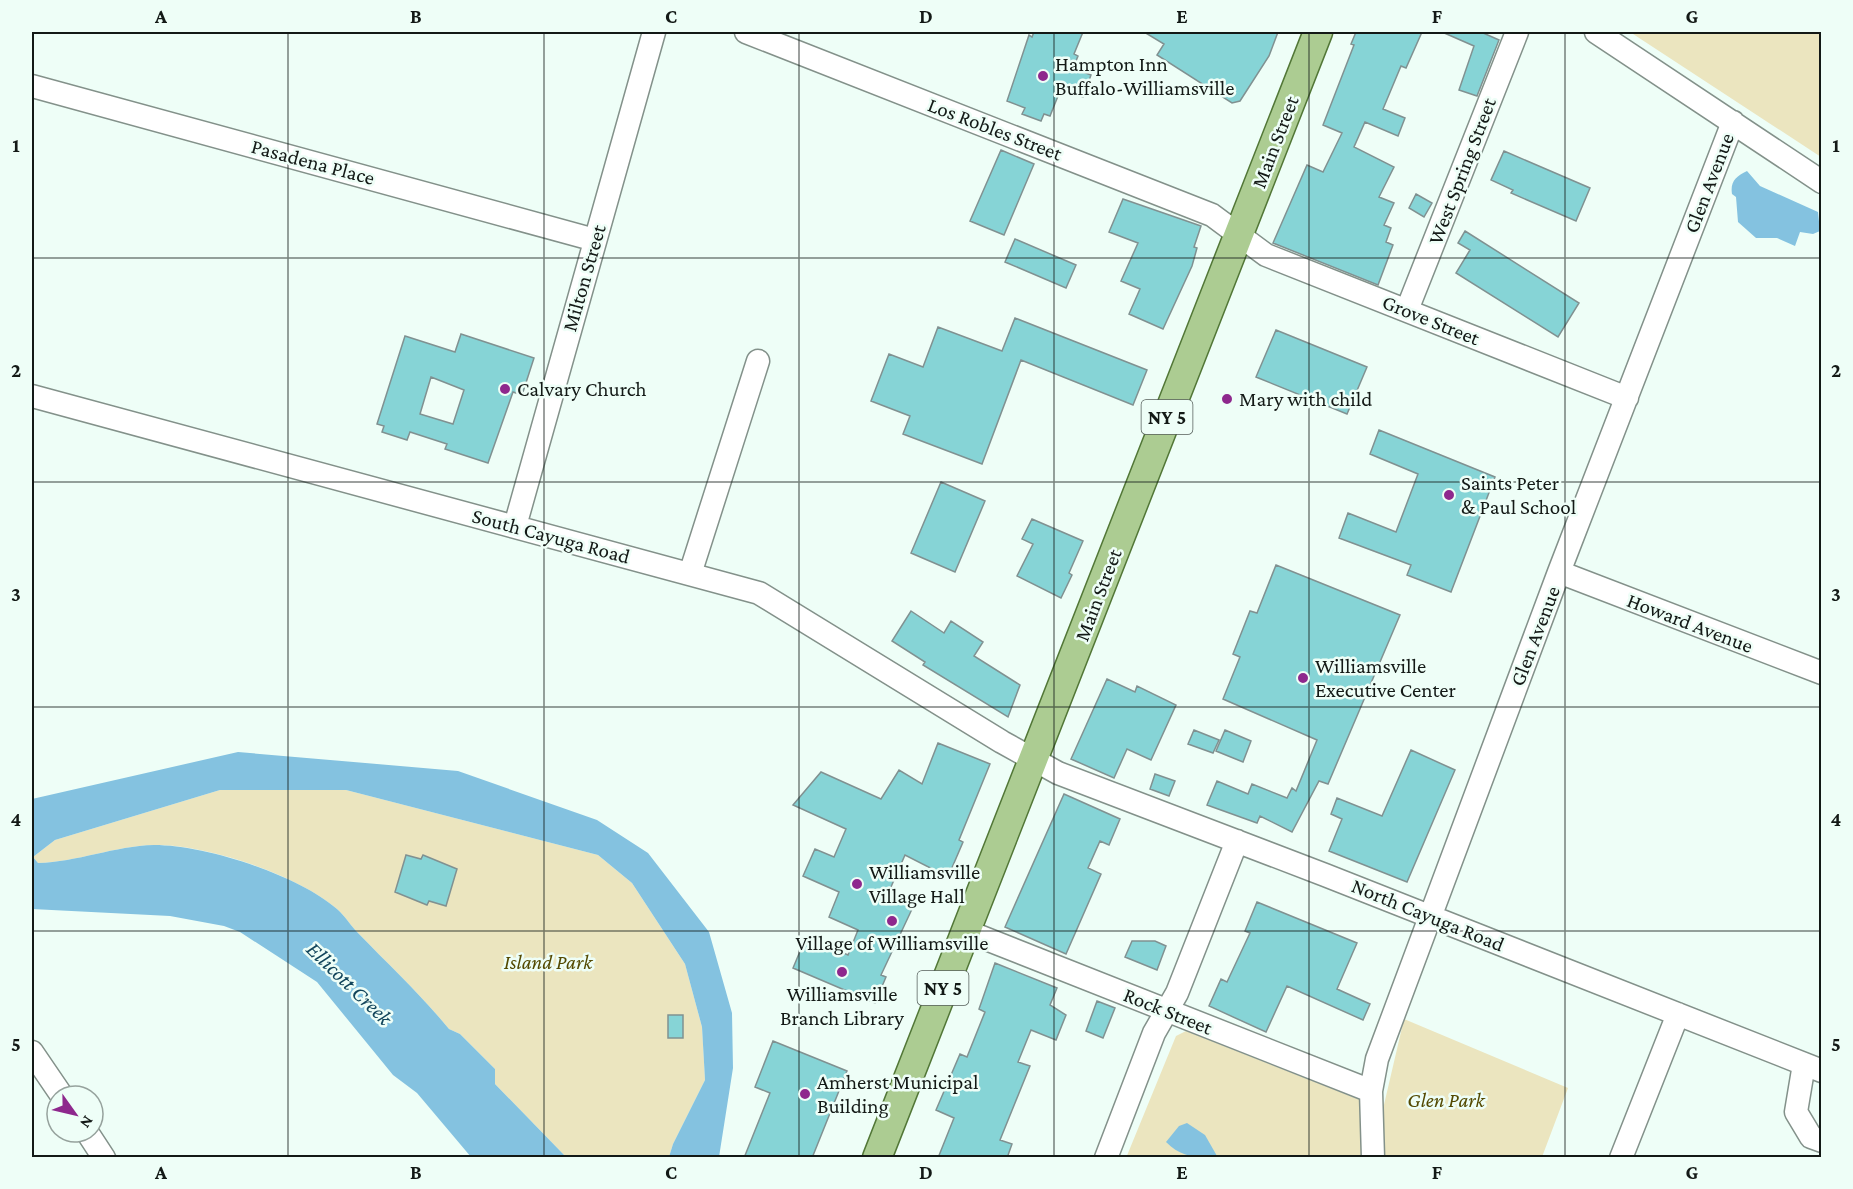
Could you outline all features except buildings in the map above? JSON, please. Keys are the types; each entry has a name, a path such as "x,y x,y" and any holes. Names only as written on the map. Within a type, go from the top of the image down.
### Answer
{"main road":[{"name":"Main Street","path":"877,1158 1318,32"}],"street":[{"name":"Milton Street","path":"515,526 654,32"},
{"name":"Los Robles Street","path":"746,32 1212,215 1238,236"},
{"name":"West Spring Street","path":"1407,310 1517,32"},
{"path":"1596,32 1821,182"},
{"name":"Pasadena Place","path":"32,86 595,240"},
{"name":"Glen Avenue","path":"1373,1158 1371,1091 1377,1059 1559,572 1732,122"},
{"name":"Grove Street","path":"1238,236 1266,255 1627,398"},
{"path":"690,574 758,361"},
{"name":"South Cayuga Road","path":"32,396 759,593 1034,761"},
{"name":"Howard Avenue","path":"1559,572 1821,673"},
{"name":"North Cayuga Road","path":"1034,761 1058,774 1237,841 1813,1067"},
{"path":"1106,1158 1154,1033 1177,993 1237,841"},
{"name":"Rock Street","path":"966,931 1371,1091"},
{"path":"1621,1158 1678,1014"},
{"path":"32,1052 54,1084"},
{"path":"1813,1067 1796,1112 1811,1137 1821,1141"},
{"path":"95,1144 104,1158"}],"green space":[{"path":"1630,32 1821,32 1821,157"},
{"name":"Island Park","path":"220,790 346,790 598,855 632,883 685,964 702,1027 705,1080 673,1144 669,1157 566,1157 495,1084 495,1069 460,1034 449,1029 337,909 320,896 276,874 224,856 175,846 139,846 53,862 38,863 33,857 55,840"},
{"name":"Glen Park","path":"1404,1019 1568,1088 1542,1157 1126,1158 1176,1036 1186,1031 1383,1109"}],"water":[{"path":"1747,171 1760,186 1818,212 1820,231 1813,234 1800,232 1795,246 1777,238 1756,238 1738,222 1736,197 1732,194 1735,180"},
{"name":"Ellicott Creek","path":"238,752 458,771 597,820 648,853 709,932 732,1013 733,1068 719,1157 669,1157 673,1144 705,1080 702,1027 685,964 632,883 598,855 346,790 220,790 55,840 33,857 38,863 53,862 139,846 175,846 250,864 320,896 343,915 449,1029 460,1034 495,1069 495,1084 566,1157 471,1157 417,1093 393,1075 317,982 240,932 224,926 170,916 32,909 32,799"},
{"path":"1187,1123 1205,1135 1217,1156 1189,1156 1177,1151 1166,1142 1179,1126"}],"place":[{"name":"Hampton Inn Buffalo-Williamsville","path":"1043,76"},
{"name":"Calvary Church","path":"505,389"},
{"name":"Mary with child","path":"1227,399"},
{"name":"Saints Peter & Paul School","path":"1449,495"},
{"name":"Williamsville Executive Center","path":"1303,678"},
{"name":"Williamsville Village Hall","path":"857,884"},
{"name":"Village of Williamsville","path":"892,921"},
{"name":"Williamsville Branch Library","path":"842,972"},
{"name":"Amherst Municipal Building","path":"805,1094"}]}
